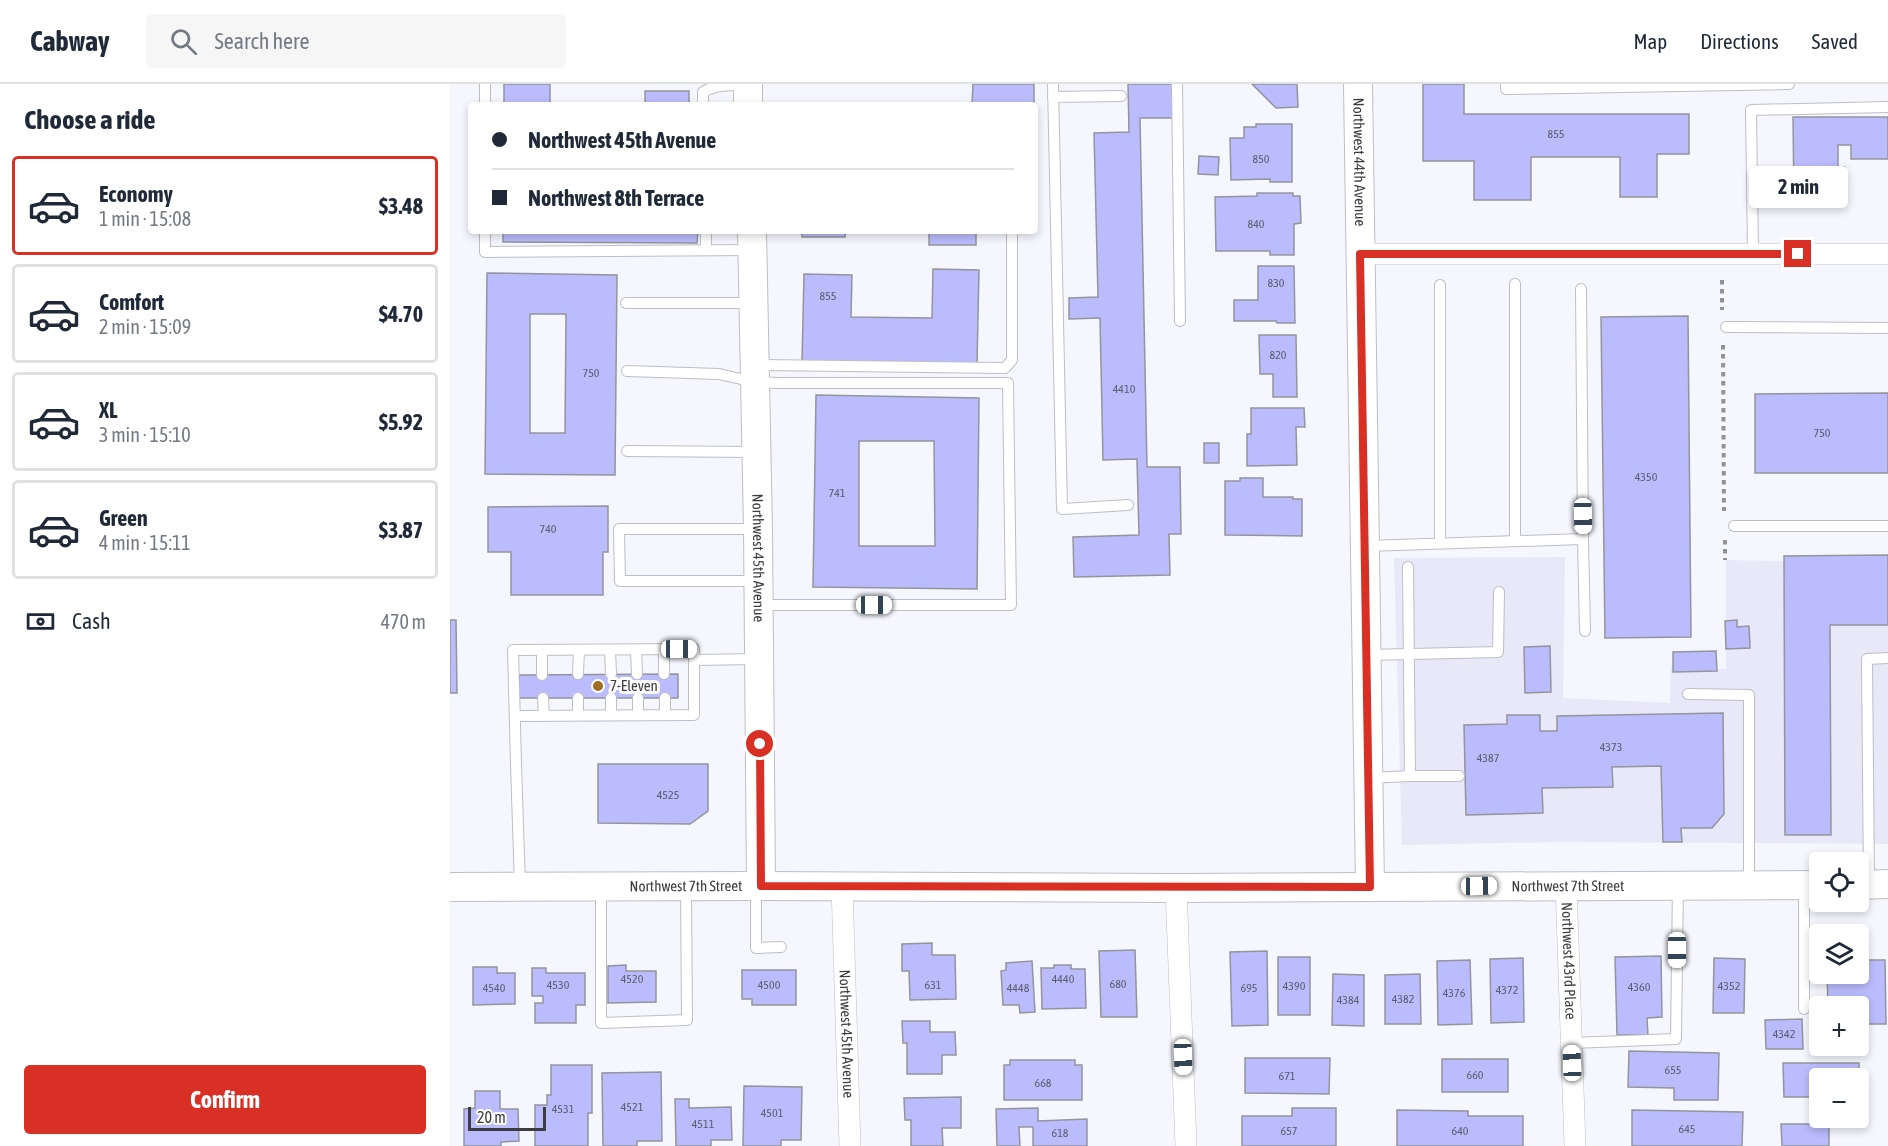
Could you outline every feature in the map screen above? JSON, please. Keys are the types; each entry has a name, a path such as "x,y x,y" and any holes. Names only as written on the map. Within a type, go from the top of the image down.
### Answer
{"street":[{"path":"748,84 748,102"},
{"name":"Northwest 44th Avenue","path":"1358,84 1370,887"},
{"name":"Northwest 45th Avenue","path":"752,240 758,529 758,886"},
{"path":"1360,254 1888,254"},
{"name":"Northwest 43rd Place","path":"1566,885 1575,1146"},
{"name":"Northwest 7th Street","path":"450,887 1176,888 1809,885"},
{"name":"Northwest 45th Avenue","path":"842,886 850,1146"},
{"path":"1176,888 1186,1146"}],"lane":[{"path":"485,84 485,102"},
{"path":"703,102 703,92 710,88 748,84"},
{"path":"1053,84 1062,509 1128,505"},
{"path":"1177,84 1180,321"},
{"path":"1506,84 1506,89 1789,84"},
{"path":"1053,98 1121,96"},
{"path":"1753,254 1751,110 1888,107"},
{"path":"485,234 485,252 706,250 752,240"},
{"path":"706,234 706,250"},
{"path":"627,371 754,374 1005,368 1012,360 1012,234"},
{"path":"1515,284 1515,540"},
{"path":"1440,285 1440,543"},
{"path":"1581,289 1585,631"},
{"path":"626,303 754,303"},
{"path":"1724,333 1888,328"},
{"path":"754,374 1008,383 1011,605 758,593 620,581 619,529 758,529"},
{"path":"627,452 757,452"},
{"path":"1734,526 1888,526"},
{"path":"1366,546 1583,539"},
{"path":"1408,567 1410,776"},
{"path":"1367,655 1498,652 1498,592"},
{"path":"664,649 664,674"},
{"path":"515,716 694,715 694,649 513,650 520,886"},
{"path":"542,650 542,675"},
{"path":"578,674 579,650"},
{"path":"610,650 611,674"},
{"path":"636,650 637,674"},
{"path":"1872,884 1867,659 1888,658"},
{"path":"694,660 758,659"},
{"path":"1688,694 1749,696 1749,885"},
{"path":"543,698 544,716"},
{"path":"578,698 578,715"},
{"path":"611,698 611,715"},
{"path":"638,698 638,715"},
{"path":"665,698 665,715"},
{"path":"1369,778 1459,776"},
{"path":"1571,1043 1676,1039 1678,885"},
{"path":"601,886 601,1023 687,1020 686,886"},
{"path":"758,886 756,948 781,947"},
{"path":"1804,1009 1810,912"}],"path":[{"path":"1722,280 1722,315"},
{"path":"1724,333 1724,513"},
{"path":"1725,536 1725,560"}],"shaded area":[{"path":"1565,557 1563,698 1670,703 1671,666 1726,669 1726,560 1888,563 1888,844 1558,842 1402,845 1394,558"}],"building":[{"path":"504,84 550,84 550,102 504,102"},
{"path":"973,84 1034,84 1034,102 972,102"},
{"path":"1128,84 1172,84 1173,118 1140,118 1147,467 1180,467 1181,534 1169,534 1170,575 1074,577 1073,537 1139,535 1137,459 1103,460 1100,318 1069,319 1069,298 1098,297 1094,133 1129,132"},
{"path":"1252,84 1297,84 1298,107 1276,108"},
{"path":"1423,84 1464,84 1464,114 1689,114 1689,154 1657,154 1657,197 1620,197 1620,157 1531,157 1531,200 1474,200 1474,161 1423,161"},
{"path":"645,91 689,91 689,102 645,102"},
{"path":"1793,117 1888,117 1888,159 1851,159 1851,145 1838,145 1838,167 1845,167 1846,202 1794,202"},
{"path":"1256,124 1292,124 1292,182 1270,182 1270,179 1231,180 1230,138 1244,138 1244,127 1256,127"},
{"path":"1199,156 1219,157 1218,175 1198,174"},
{"path":"1257,193 1293,193 1293,196 1300,196 1301,223 1294,224 1294,255 1270,255 1270,251 1216,251 1215,197 1257,196"},
{"path":"503,234 698,234 697,243 503,242"},
{"path":"802,234 846,234 845,237 802,237"},
{"path":"929,234 976,234 976,245 929,245"},
{"path":"1258,266 1294,266 1295,323 1234,321 1234,300 1258,300"},
{"path":"933,269 979,270 977,364 802,362 804,274 852,275 851,317 932,318"},
{"path":"487,273 617,275 615,475 485,474","holes":["530,314 566,314 565,433 530,433"]},
{"path":"1688,316 1691,637 1605,638 1601,317"},
{"path":"1259,335 1296,335 1297,397 1273,397 1273,374 1260,374"},
{"path":"1888,393 1888,473 1755,473 1755,394"},
{"path":"816,395 979,398 977,589 813,587","holes":["859,441 934,441 935,546 859,546"]},
{"path":"1251,408 1304,408 1305,427 1296,427 1297,465 1247,466 1247,434 1251,434"},
{"path":"1204,443 1219,443 1219,463 1204,463"},
{"path":"1240,478 1263,478 1263,497 1302,499 1302,536 1225,535 1225,481 1240,481"},
{"path":"608,506 608,552 603,552 603,595 511,595 511,552 488,552 488,507"},
{"path":"1888,555 1888,625 1830,625 1831,835 1785,835 1784,556"},
{"path":"450,620 456,620 457,693 450,693"},
{"path":"1737,620 1737,627 1749,626 1750,648 1726,649 1725,621"},
{"path":"1550,646 1551,692 1525,693 1524,647"},
{"path":"1716,651 1717,671 1673,672 1673,652"},
{"name":"7-Eleven","path":"678,674 678,698 519,698 519,675"},
{"path":"1723,713 1724,814 1712,828 1681,828 1682,842 1663,842 1661,766 1612,767 1613,787 1542,788 1543,813 1466,815 1464,725 1507,724 1507,715 1540,715 1540,731 1557,731 1557,716"},
{"path":"598,764 708,764 708,811 690,824 598,823"},
{"path":"932,943 932,955 955,955 956,999 910,1000 909,971 902,971 902,944"},
{"path":"1135,950 1137,1017 1101,1017 1099,951"},
{"path":"1267,951 1268,1025 1232,1026 1230,952"},
{"path":"1661,956 1662,1017 1647,1018 1648,1035 1617,1035 1615,957"},
{"path":"1278,957 1310,957 1310,1015 1278,1015"},
{"path":"1523,958 1524,1022 1491,1023 1490,959"},
{"path":"1714,958 1745,959 1744,1013 1713,1013"},
{"path":"1470,960 1472,1024 1438,1025 1437,961"},
{"path":"1869,960 1885,960 1886,1024 1869,1024 1869,996 1828,996 1827,984 1869,984"},
{"path":"1032,961 1035,1012 1020,1013 1019,1005 1003,1005 1001,971 1006,970 1006,963"},
{"path":"626,965 626,971 656,971 656,1002 608,1003 608,966"},
{"path":"1054,965 1071,965 1071,969 1085,969 1086,1008 1042,1009 1041,968 1054,968"},
{"path":"473,967 497,967 497,973 515,973 515,1004 473,1005"},
{"path":"532,968 546,968 546,973 585,973 585,1005 576,1005 576,1023 535,1023 535,1003 543,1003 543,996 532,996"},
{"path":"742,970 796,970 796,1005 752,1005 752,999 742,999"},
{"path":"1333,974 1364,975 1364,1026 1332,1025"},
{"path":"1420,974 1421,1024 1385,1024 1385,975"},
{"path":"1802,1019 1803,1049 1766,1049 1765,1020"},
{"path":"902,1021 930,1021 930,1032 955,1032 956,1055 942,1055 942,1074 907,1074 907,1043 903,1043"},
{"path":"1629,1051 1719,1053 1718,1100 1674,1100 1674,1088 1628,1087"},
{"path":"1245,1058 1330,1058 1329,1094 1245,1093"},
{"path":"1442,1059 1508,1059 1508,1092 1442,1092"},
{"path":"1010,1060 1075,1060 1075,1065 1082,1065 1082,1100 1004,1100 1004,1065 1010,1065"},
{"path":"1783,1063 1859,1063 1859,1068 1809,1068 1809,1097 1784,1097"},
{"path":"551,1065 592,1065 592,1113 588,1113 588,1146 535,1146 535,1105 547,1105 547,1095 551,1095"},
{"path":"661,1072 662,1141 637,1141 637,1146 603,1146 602,1073"},
{"path":"744,1086 802,1087 801,1140 781,1140 781,1146 743,1146"},
{"path":"475,1091 500,1091 500,1109 518,1109 519,1141 501,1142 501,1146 464,1146 464,1109 475,1108"},
{"path":"961,1097 961,1128 942,1128 943,1146 911,1146 911,1120 905,1120 904,1098"},
{"path":"675,1099 689,1099 689,1108 731,1107 732,1140 711,1140 711,1146 676,1146"},
{"path":"1038,1108 1038,1121 1087,1119 1087,1146 1033,1146 1033,1127 1019,1127 1020,1146 997,1146 996,1109"},
{"path":"1292,1108 1336,1108 1336,1146 1242,1146 1242,1116 1292,1116"},
{"path":"1397,1110 1468,1111 1468,1116 1523,1116 1523,1146 1397,1146"},
{"path":"1632,1110 1743,1112 1742,1146 1632,1146"},
{"path":"1781,1124 1809,1124 1809,1128 1829,1128 1829,1146 1782,1146"}],"place":[{"name":"7-Eleven","path":"598,686"}],"route":[{"path":"760,744 761,886 1370,887 1360,254 1798,254"}]}
